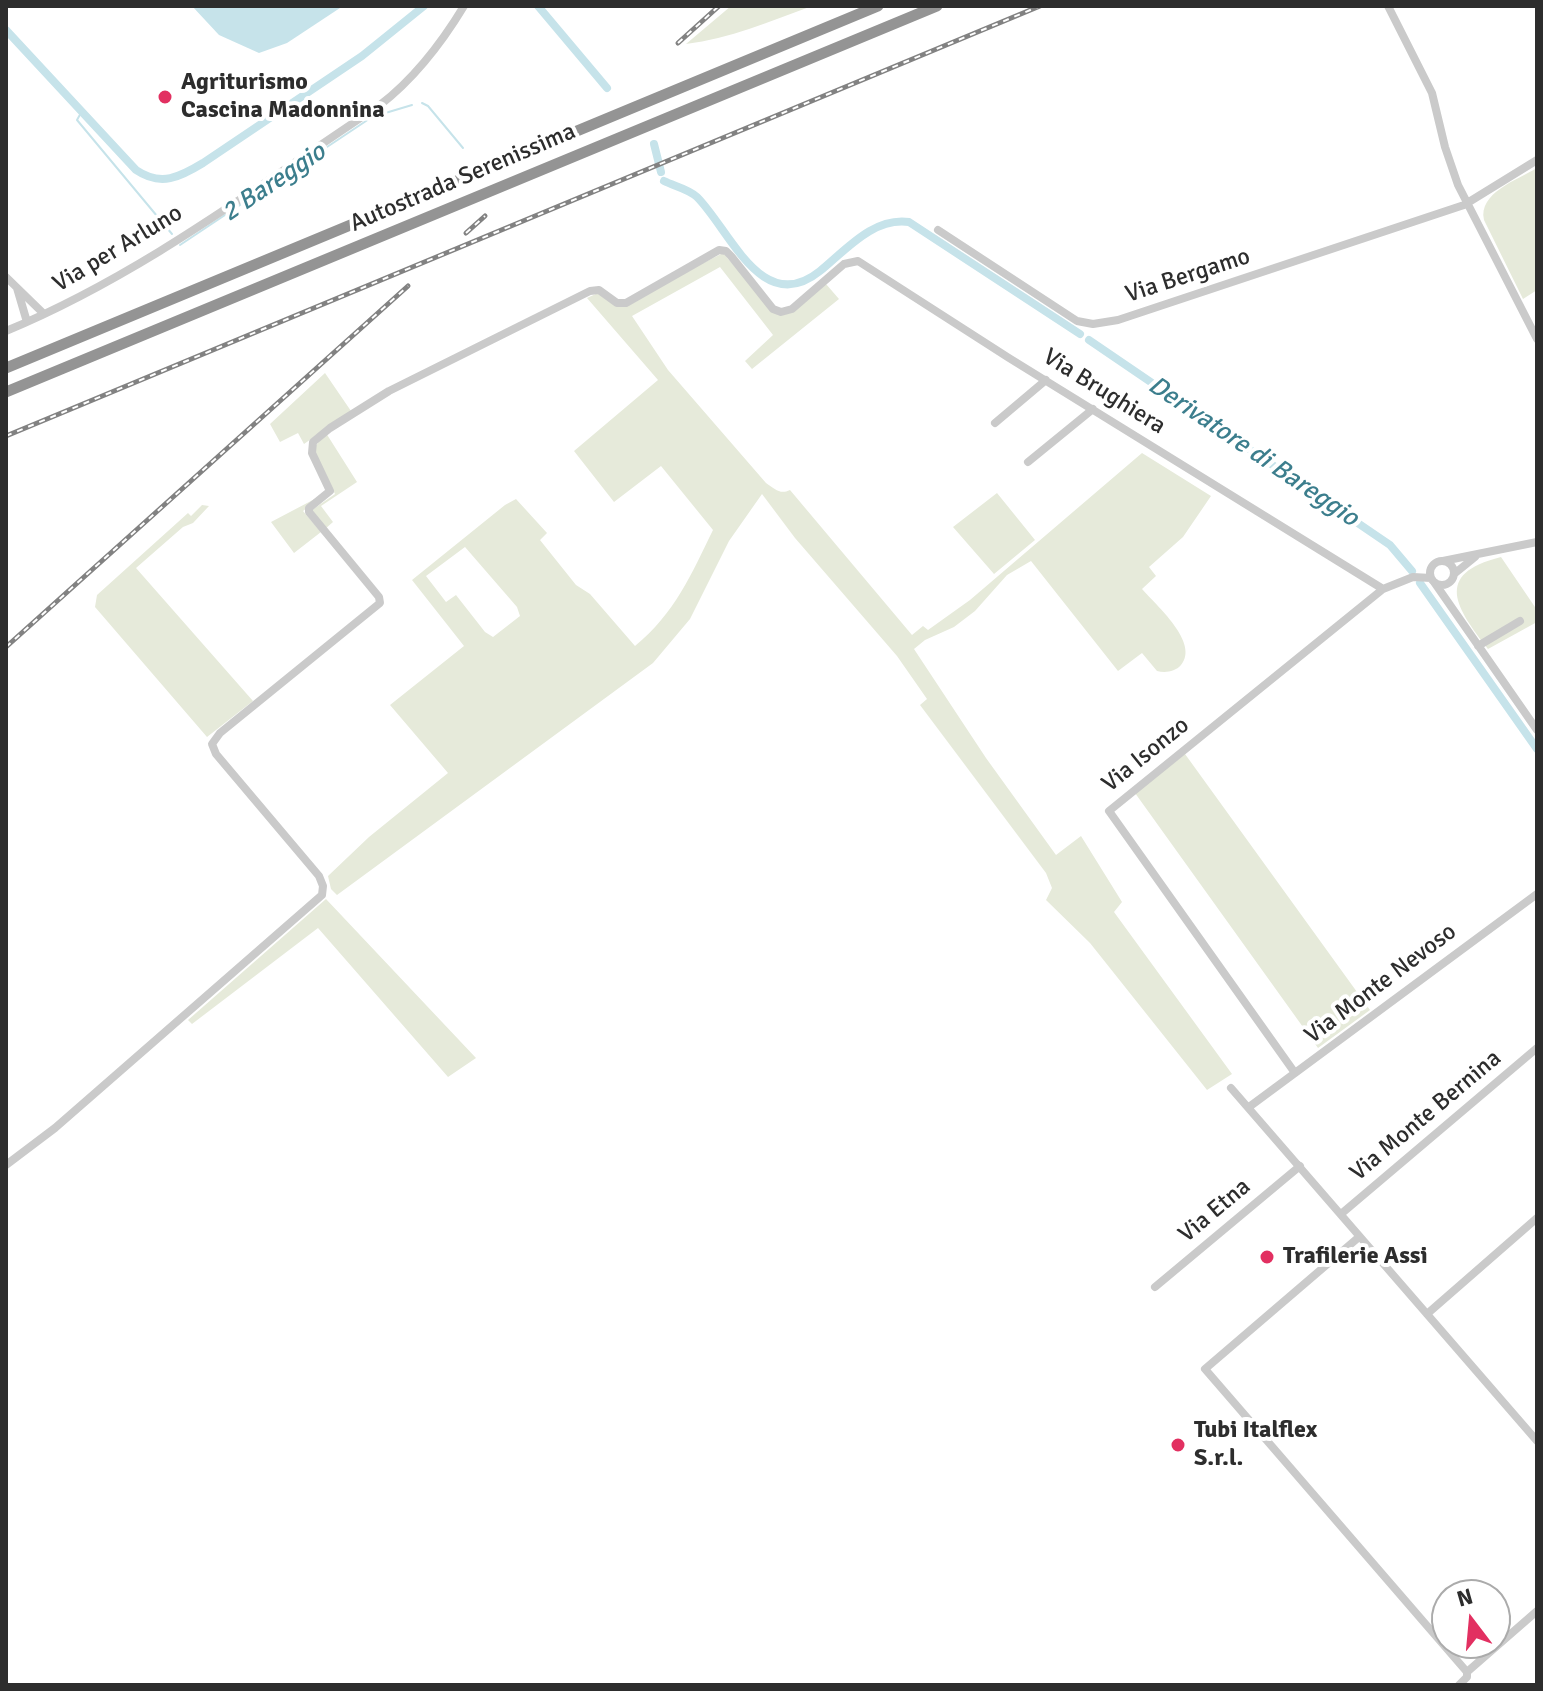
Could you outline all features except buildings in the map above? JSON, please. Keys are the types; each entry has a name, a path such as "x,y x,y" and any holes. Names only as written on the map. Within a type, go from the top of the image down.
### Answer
{"highway":[{"name":"Autostrada Serenissima","path":"6,368 878,6"},
{"name":"Autostrada Serenissima","path":"6,392 937,6"}],"street":[{"name":"Via per Arluno","path":"6,277 46,314 138,265 404,87 449,32 464,6"},
{"path":"1388,6 1432,93 1448,157 1467,204 1537,339"},
{"name":"Via Bergamo","path":"938,230 1077,321 1100,324 1467,204 1537,160"},
{"name":"Via Brughiera","path":"6,1165 55,1128 322,895 319,876 216,754 212,744 220,733 380,603 379,597 309,512 309,508 330,493 311,446 318,436 389,391 581,295 599,290 617,303 630,302 719,250 726,251 773,309 781,312 792,309 844,264 858,261 1383,589"},
{"name":"Via per Arluno","path":"17,287 27,322"},
{"path":"6,331 46,314"},
{"path":"995,423 1046,380"},
{"path":"1028,462 1093,409"},
{"path":"1383,589 1443,561 1537,542"},
{"path":"1413,577 1433,580 1442,585 1464,563 1482,554"},
{"path":"1443,561 1452,566 1454,612"},
{"path":"1432,566 1433,580 1537,730"},
{"name":"Via Isonzo","path":"1295,1073 1109,811 1383,589"},
{"path":"1478,646 1520,621"},
{"name":"Via Monte Nevoso","path":"1249,1107 1537,894"},
{"name":"Via Monte Bernina","path":"1341,1214 1537,1048"},
{"path":"1231,1088 1537,1441"},
{"name":"Via Etna","path":"1155,1287 1300,1166"},
{"path":"1427,1314 1537,1218"},
{"path":"1359,1237 1205,1369 1467,1672"},
{"path":"1459,1685 1465,1680 1467,1672 1537,1611"}],"green space":[{"path":"731,6 812,6 734,34 686,44"},
{"path":"1537,168 1537,290 1523,299 1484,220 1484,211 1487,202 1501,188"},
{"path":"723,253 777,314 826,284 839,299 752,369 745,361 773,335 720,267 632,316 668,370 766,483 780,492 790,490 912,635 923,626 928,630 970,600 1142,453 1211,496 1183,537 1149,567 1156,576 1142,589 1166,614 1181,636 1185,656 1176,669 1157,671 1142,653 1118,671 1031,561 1007,575 975,611 954,627 925,640 914,649 986,758 1056,855 1081,836 1122,902 1114,912 1232,1074 1207,1090 1090,943 1046,900 1052,888 1046,873 920,705 927,699 897,656 795,538 762,494 729,541 690,619 653,663 337,895 331,889 328,876 369,837 448,773 390,705 464,646 412,580 516,499 547,533 540,540 576,585 590,594 635,646 671,607 713,530 661,466 614,502 574,451 658,380 587,298 598,293 620,305","holes":["465,547 517,607 520,616 493,637 485,632 456,595 446,602 426,576"]},
{"path":"325,373 351,411 304,444 298,433 280,442 270,424"},
{"path":"326,433 357,482 321,506 333,522 325,529 312,510 335,494 313,449"},
{"path":"328,492 303,511 321,532 294,553 271,522"},
{"path":"997,493 1035,540 994,574 953,527"},
{"path":"202,505 209,506 193,523 183,527 136,568 253,701 207,737 95,607 97,595 188,513 191,516"},
{"path":"1501,557 1537,610 1537,622 1488,649 1460,607 1458,583 1479,564"},
{"path":"1185,754 1370,1010 1318,1048 1135,793"},
{"path":"326,899 476,1058 448,1077 318,928 192,1024 188,1020"}],"water":[{"path":"192,6 343,6 287,43 259,53 219,35"}],"waterway":[{"name":"Derivatore di Bareggio","path":"6,30 136,170 162,179 178,176 203,163 362,56 424,6"},
{"name":"Derivatore di Bareggio","path":"538,6 607,88"},
{"name":"2 Bareggio","path":"422,103 428,106 463,148"},
{"name":"2 Bareggio","path":"180,245 372,117 412,105"},
{"name":"2 Bareggio","path":"82,111 77,120 172,234"},
{"name":"Derivatore di Bareggio","path":"654,144 661,172"},
{"name":"Derivatore di Bareggio","path":"664,181 697,197 749,264 764,277 781,284 799,283 820,271 872,230 896,222 909,222 1080,334"},
{"name":"Derivatore di Bareggio","path":"1089,340 1390,545 1412,571"},
{"name":"Derivatore di Bareggio","path":"1420,583 1537,749"}],"railway":[{"path":"678,43 719,6"},
{"path":"6,436 1040,6"},
{"path":"466,233 485,216"},
{"path":"6,647 408,286"}],"place":[{"name":"Agriturismo Cascina Madonnina","path":"165,97"},
{"name":"Trafilerie Assi","path":"1267,1257"},
{"name":"Tubi Italflex S.r.l.","path":"1178,1445"}]}
